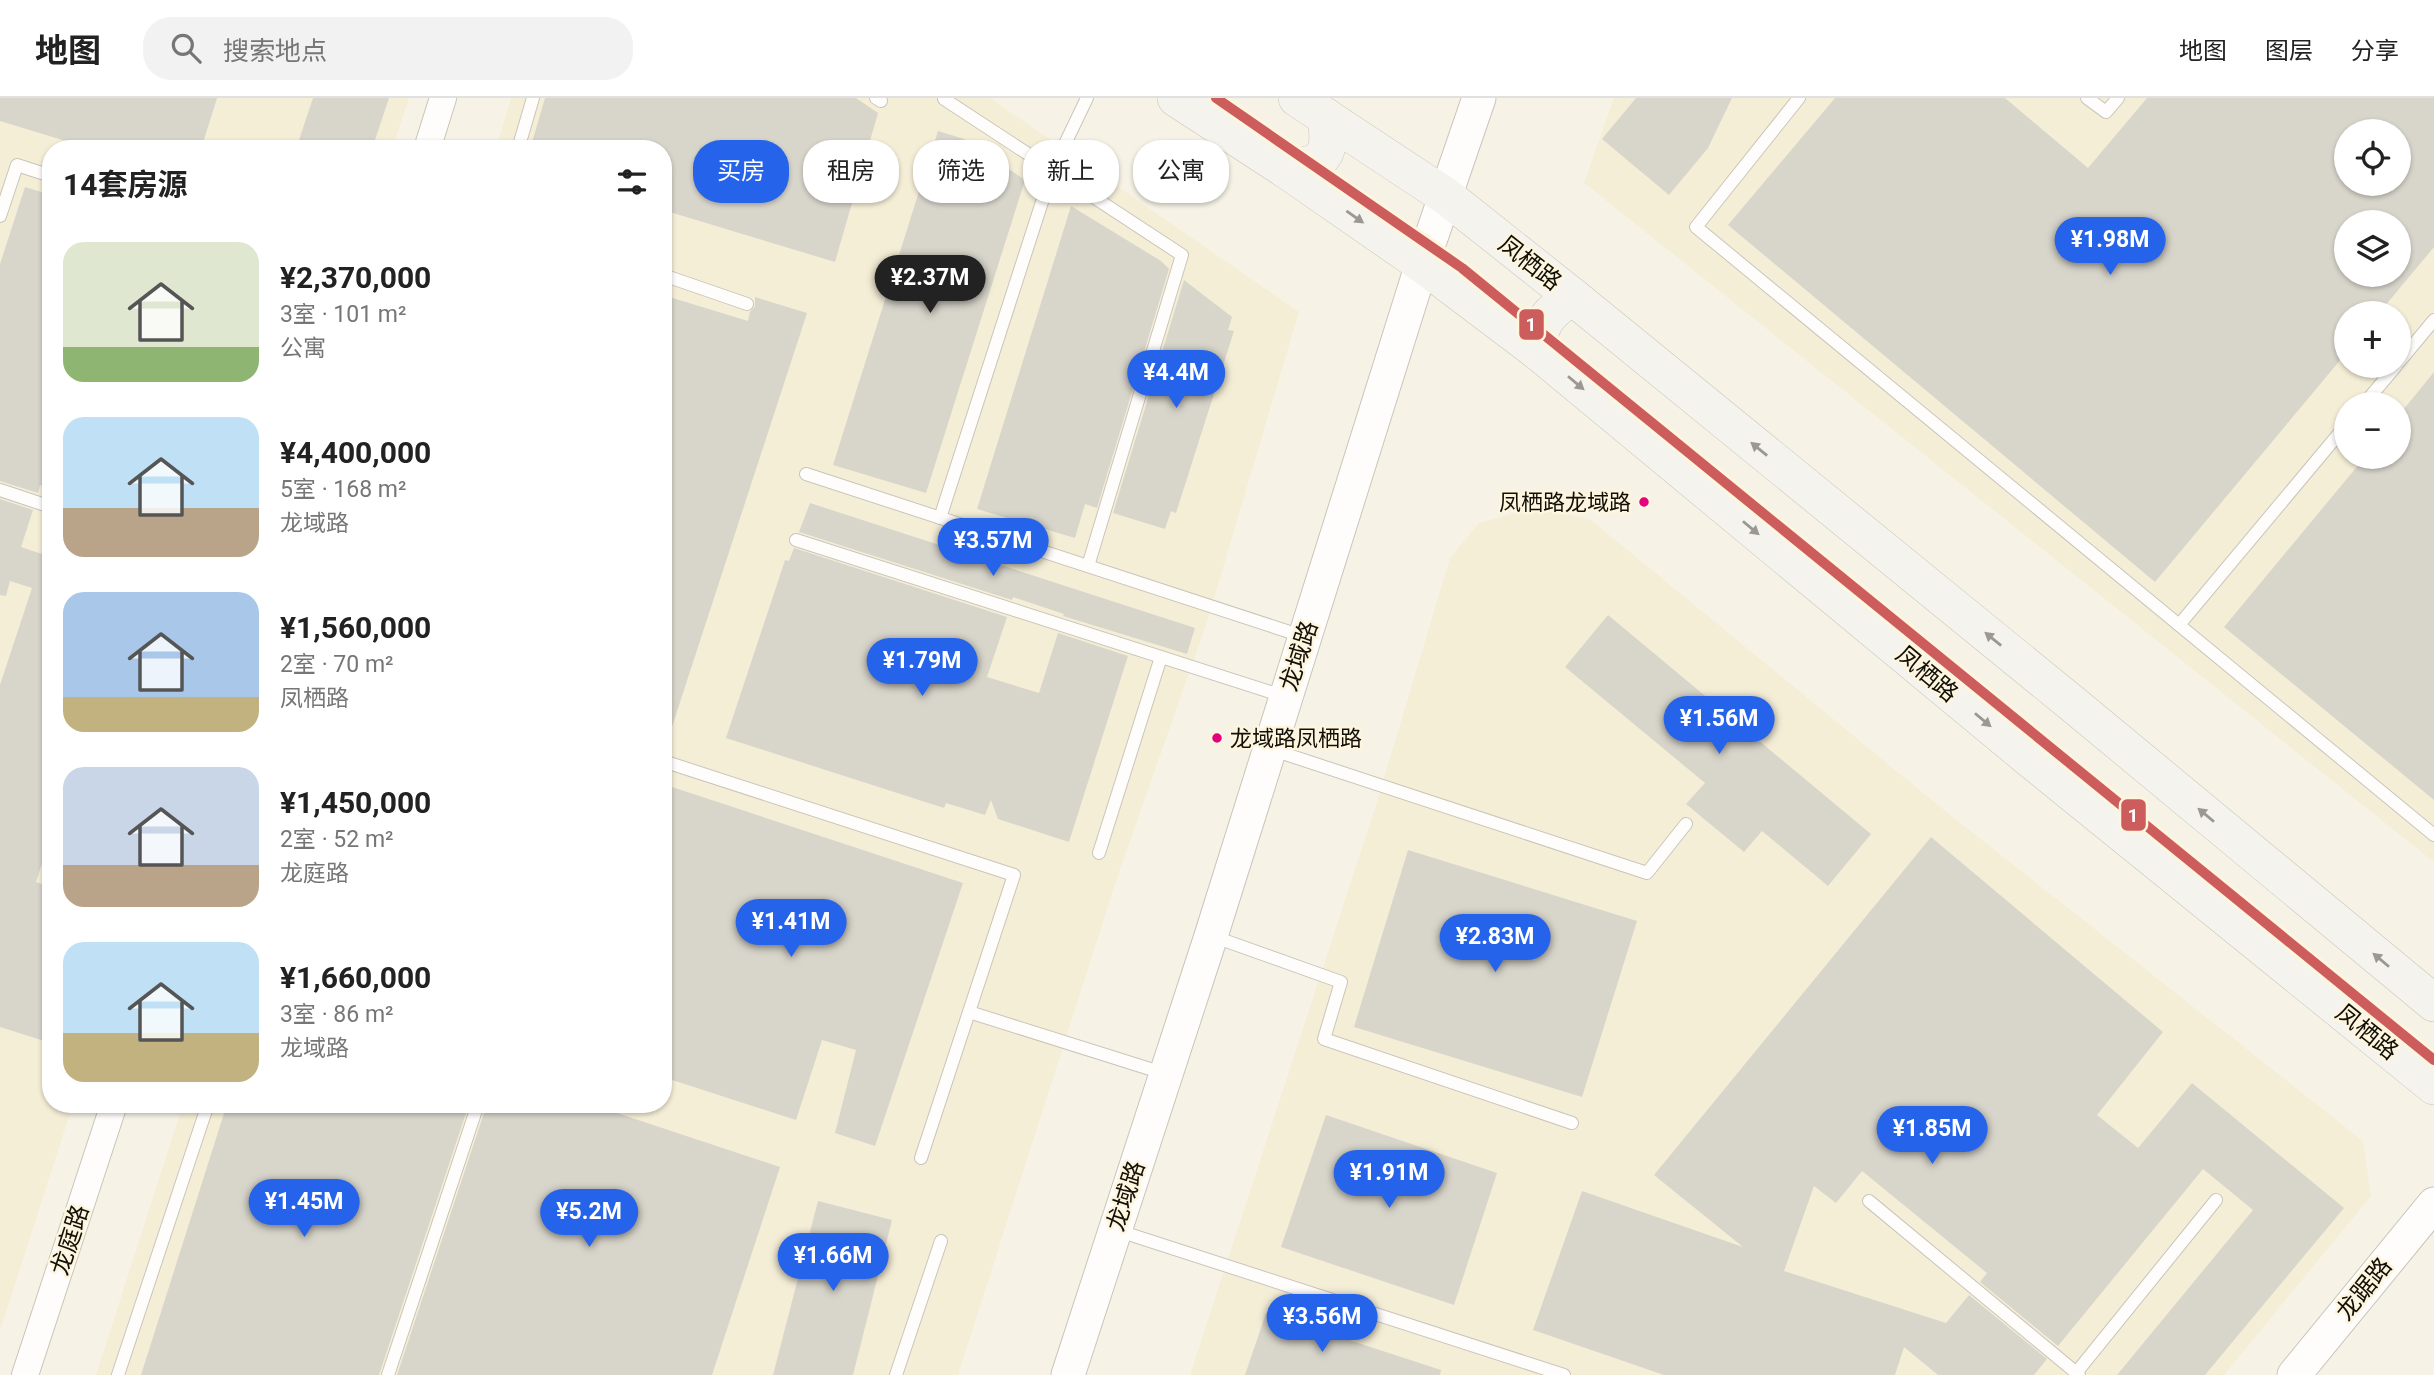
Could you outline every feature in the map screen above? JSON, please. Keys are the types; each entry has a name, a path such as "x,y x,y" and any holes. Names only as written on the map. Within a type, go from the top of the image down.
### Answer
{"main road":[{"name":"凤栖路","path":"1176,98 1285,169 1422,264 1536,350 2018,749 2434,1086"},
{"name":"凤栖路","path":"1312,108 1447,197 1573,297 2074,705 2434,1003"},
{"path":"1285,169 1308,166 1322,158 1329,141 1312,108"},
{"path":"1536,350 1539,331 1546,317 1573,297"}],"street":[{"path":"430,140 443,98"},
{"name":"龙域路","path":"1068,1375 1211,936 1422,264 1479,98"},
{"name":"龙庭路","path":"25,1375 111,1113"},
{"name":"龙踞路","path":"2294,1375 2434,1204"}],"lane":[{"path":"520,140 532,98"},
{"path":"1067,140 1087,98"},
{"path":"1799,98 1696,227 2434,835"},
{"path":"2087,98 2106,112 2118,98"},
{"path":"944,99 1023,152"},
{"path":"0,216 17,165 42,173"},
{"path":"940,518 1042,203"},
{"path":"1088,566 1182,255 1102,203"},
{"path":"672,278 747,304"},
{"path":"2411,348 2434,320"},
{"path":"2374,392 2386,378"},
{"path":"2179,625 2334,440"},
{"path":"806,474 1305,637"},
{"path":"0,491 42,504"},
{"path":"796,540 1286,697"},
{"path":"1099,853 1161,657"},
{"path":"1270,749 1647,873 1686,824"},
{"path":"672,764 1014,875 921,1158"},
{"path":"1211,936 1341,982 1324,1039 1572,1123"},
{"path":"970,1012 1166,1074"},
{"path":"117,1375 205,1113"},
{"path":"388,1375 475,1113"},
{"path":"1869,1201 2078,1374 2216,1200"},
{"path":"1115,1230 1564,1375"},
{"path":"896,1375 941,1241"}],"shaded area":[{"path":"0,98 409,98 395,140 42,140 42,1113 70,1113 0,1331"},
{"path":"511,98 990,98 1051,140 1023,140 1023,203 1119,203 1119,187 1133,197 1133,203 1142,203 1299,312 1206,625 1118,875 958,1375 96,1375 180,1113 672,1113 672,140 499,140"},
{"path":"1614,98 2434,98 2434,862 1584,183"},
{"path":"1539,507 1591,520 1939,806 2363,1141 2371,1196 2224,1375 1190,1375 1376,805 1450,558 1479,523"}],"building":[{"path":"0,98 217,98 204,140 62,140 0,121"},
{"path":"313,98 389,98 375,140 299,140"},
{"path":"545,98 856,98 878,113 870,140 803,140 803,203 852,203 835,262 672,213 672,140 533,140"},
{"path":"1636,98 1732,98 1708,148 1669,195 1602,139"},
{"path":"1835,98 2005,98 2088,168 2147,98 2434,98 2434,247 2411,275 2411,210 2334,210 2334,287 2401,287 2389,301 2334,301 2334,368 2155,582 1728,225"},
{"path":"938,131 965,140 935,140"},
{"path":"1009,169 1023,179 1023,186 926,493 833,465 915,203 1009,203"},
{"path":"25,187 42,192 42,486 40,485 38,493 0,481 0,264"},
{"path":"1071,206 1161,261 1169,269 1097,508 1085,504 1075,538 977,509"},
{"path":"1184,280 1232,317 1228,330 1234,331 1176,513 1171,511 1165,529 1113,513"},
{"path":"755,297 807,313 672,727 672,298 748,321 755,306"},
{"path":"2434,372 2434,800 2224,627 2355,469 2411,469 2411,400"},
{"path":"0,499 33,510 21,547 42,554 42,864 36,882 42,884 42,1040 0,1027 0,685 32,588 10,581 6,596 0,595"},
{"path":"810,503 1195,628 1187,654 1063,616 1064,614 1013,597 1012,600 799,532"},
{"path":"794,548 1007,617 987,677 1039,693 1058,633 1128,656 1069,842 998,819 991,800 985,815 946,803 944,808 726,738 785,560 789,561"},
{"path":"1608,615 1871,834 1828,886 1762,831 1744,852 1686,804 1705,783 1565,667"},
{"path":"672,787 963,883 875,1146 835,1133 856,1050 822,1040 796,1120 672,1080"},
{"path":"1931,837 2163,1032 2097,1115 2138,1148 2192,1083 2344,1208 2205,1375 2117,1375 2253,1210 2203,1169 2058,1346 1980,1282 1987,1273 1862,1171 1836,1203 1814,1186 1784,1271 1946,1323 1969,1295 2047,1359 2034,1375 1938,1375 1904,1347 1895,1375 1664,1375 1533,1330 1582,1191 1743,1247 1654,1175"},
{"path":"1408,850 1637,921 1582,1097 1354,1027"},
{"path":"224,1113 466,1113 379,1375 141,1375"},
{"path":"484,1113 617,1113 780,1167 712,1375 397,1375"},
{"path":"1326,1115 1497,1173 1454,1305 1281,1247"},
{"path":"818,1201 892,1220 853,1375 773,1375"},
{"path":"1266,1313 1441,1370 1440,1375 1245,1375"}],"transit line":[{"name":"1","path":"1216,98 1462,268 2434,1060"}],"place":[{"name":"凤栖路龙域路","path":"1644,502"},
{"name":"龙域路凤栖路","path":"1217,738"}]}
